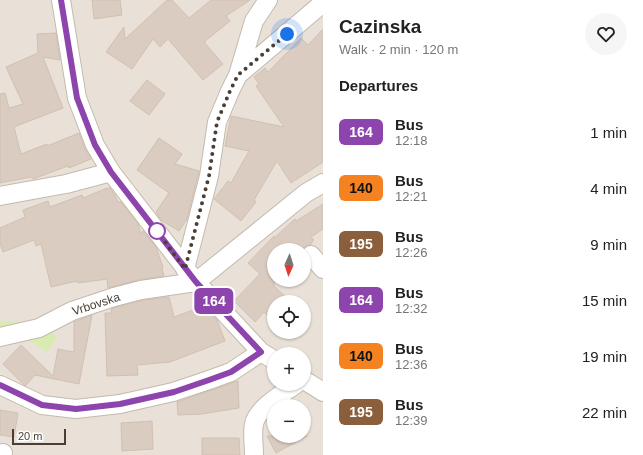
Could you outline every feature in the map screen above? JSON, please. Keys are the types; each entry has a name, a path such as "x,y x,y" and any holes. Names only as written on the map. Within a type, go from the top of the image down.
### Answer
{"street":[{"path":"61,0 77,98 95,145 111,172 190,275 267,355"},
{"path":"190,275 209,176 217,122 238,75 254,21 268,0"},
{"path":"238,75 323,3"},
{"path":"0,196 66,184 111,172"},
{"path":"190,275 306,192 323,183"},
{"path":"311,255 323,269"},
{"name":"Vrbovska","path":"0,336 39,328 72,311 190,275"},
{"path":"0,385 42,405 76,409 120,404 174,392 231,372 267,356"},
{"path":"311,384 323,392"},
{"path":"254,455 254,424 258,415 265,407 287,391"}],"shaded area":[{"path":"0,0 323,0 323,455 0,455"}],"green space":[{"path":"0,321 24,322 46,326 57,337 47,352 22,336 0,335"}],"building":[{"path":"92,0 120,0 122,15 94,19"},
{"path":"167,0 172,0 189,18 211,0 250,0 226,16 230,21 204,42 223,64 203,80 168,39 160,47 153,39 132,69 106,52 124,27 125,39"},
{"path":"323,29 323,162 291,183 277,161 254,200 256,202 241,221 214,199 228,181 231,183 249,151 225,146 231,116 284,127 256,86 259,84 254,77 265,68 268,72 301,38 308,45"},
{"path":"56,33 60,60 43,57 63,108 14,127 21,154 47,144 47,146 79,133 85,149 91,159 69,168 68,166 33,179 31,177 0,183 0,94 5,93 9,108 23,104 6,67 38,53 37,34"},
{"path":"147,80 165,94 149,115 130,101"},
{"path":"159,138 182,154 175,164 199,171 187,219 179,231 161,220 156,212 169,193 137,170"},
{"path":"110,188 118,202 121,202 138,224 141,234 143,231 156,247 163,267 164,276 138,280 108,288 107,279 78,283 77,281 51,287 41,244 36,246 34,240 3,252 0,244 0,228 25,217 23,210 48,201 50,207 82,195 83,198"},
{"path":"323,204 323,229 311,237 314,240 311,244 267,243 295,219 296,221"},
{"path":"267,243 267,287 275,287 284,295 267,295 267,315 264,312 255,322 234,301 260,274 248,263"},
{"path":"169,297 174,317 204,306 217,320 225,341 170,362 137,365 138,375 107,376 105,313 112,313 111,309 143,300"},
{"path":"92,315 79,384 35,375 25,386 3,364 21,345 53,376 58,349 74,352 74,322"},
{"path":"238,381 239,408 202,414 178,415 177,402"},
{"path":"0,410 18,413 14,437 0,435"},
{"path":"152,421 153,449 122,451 121,423"},
{"path":"202,438 239,438 240,455 202,455"},
{"path":"271,443 294,443 276,453"}],"bus line":[{"name":"164","path":"0,385 42,405 76,409 120,404 174,392 231,372 261,352 196,282 111,172 95,145 77,98 61,0"}],"route":[{"path":"157,231 185,269 209,176 217,122 230,91 238,75 287,34"}]}
